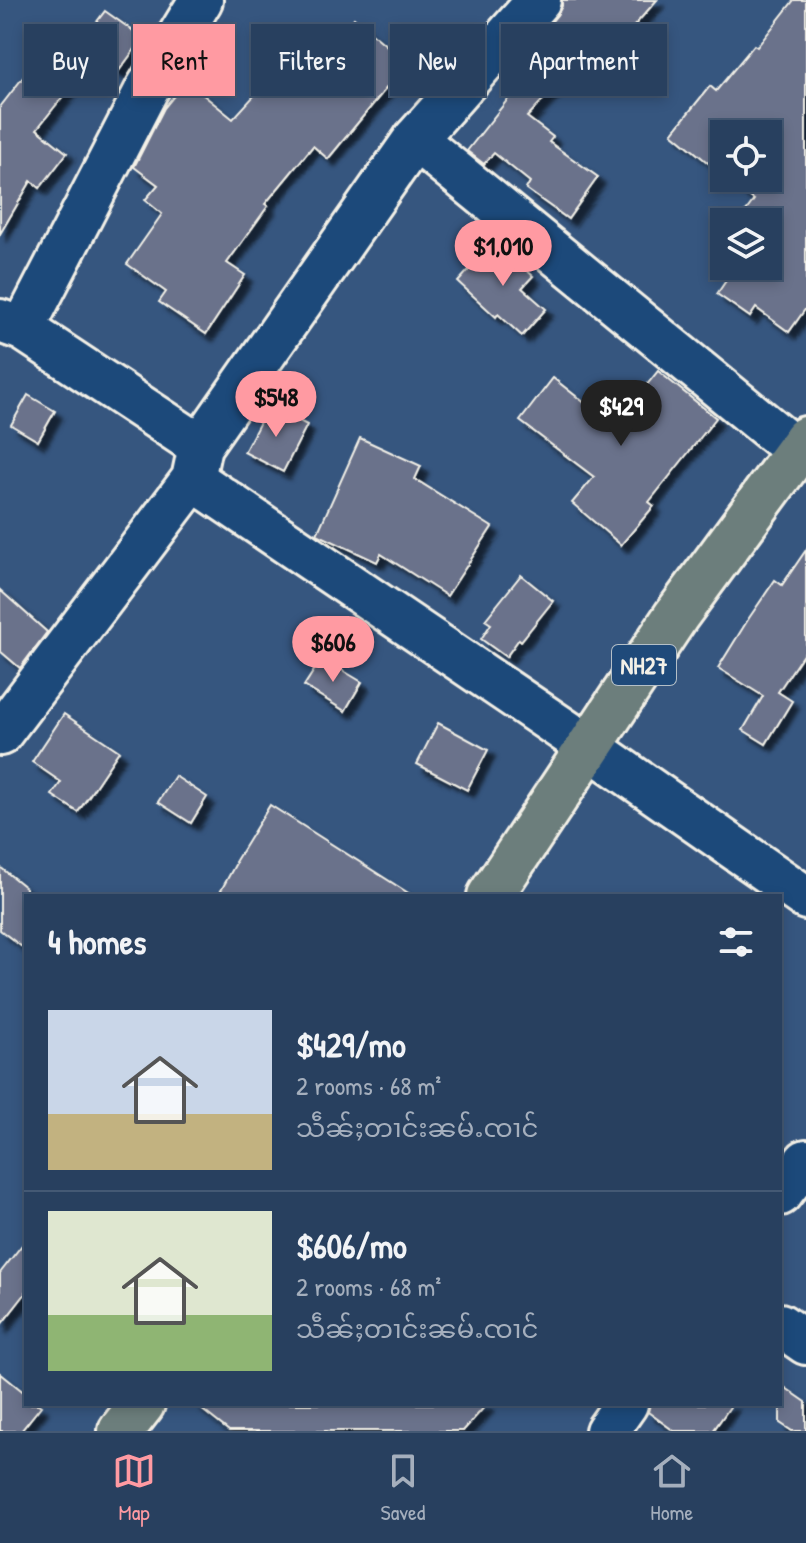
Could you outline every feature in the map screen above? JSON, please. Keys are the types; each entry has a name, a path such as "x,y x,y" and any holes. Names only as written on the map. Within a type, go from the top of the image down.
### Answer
{"highway":[{"name":"NH27","path":"491,894 676,616 802,445"},
{"path":"121,1431 140,1406"}],"street":[{"path":"201,0 11,325 589,747 806,898"},
{"path":"0,734 197,462 415,139 539,0"},
{"path":"415,139 802,445"},
{"path":"782,1191 806,1161"},
{"path":"782,1326 806,1343"},
{"path":"607,1431 625,1406"}],"building":[{"path":"562,0 657,0 636,24 550,24 562,6"},
{"path":"794,0 806,0 806,308 789,332 756,308 750,317 717,294 726,280 782,280 782,208 748,208 754,200 744,192 782,192 782,120 710,120 710,164 672,133 710,86 716,91 754,45 757,47"},
{"path":"105,11 133,31 133,52 118,72 117,24 95,24"},
{"path":"374,35 390,49 390,84 328,159 313,146 265,204 268,206 227,263 245,275 206,334 159,302 166,292 127,264 162,214 145,200 158,185 134,167 164,108 174,96 205,96 233,119 254,96 374,96"},
{"path":"24,76 24,96 63,96 37,129 67,153 40,188 31,181 0,234 0,107"},
{"path":"510,96 547,96 527,117 553,137 549,142 598,177 568,219 526,189 530,182 494,153 484,164 467,151"},
{"path":"495,241 533,276 522,288 546,309 522,336 458,282"},
{"path":"658,371 716,418 649,502 654,506 621,545 572,503 594,477 520,421 553,378 614,426"},
{"path":"28,395 55,411 38,441 11,425"},
{"path":"269,405 307,425 283,472 244,452"},
{"path":"360,438 421,466 415,479 492,527 447,596 381,554 377,562 317,534"},
{"path":"806,550 806,650 778,692 792,701 766,744 743,730 763,696 718,668 775,580 782,585"},
{"path":"521,575 553,601 506,657 481,639 491,624 485,620"},
{"path":"0,590 47,632 20,668 0,651"},
{"path":"322,658 362,682 345,711 304,686"},
{"path":"64,714 119,751 78,812 52,795 61,782 32,762"},
{"path":"438,723 488,750 467,790 417,764"},
{"path":"175,776 207,797 191,823 158,802"},
{"path":"270,805 410,894 219,894"},
{"path":"0,867 26,888 24,948 0,930"},
{"path":"24,1243 24,1296 0,1326 0,1273"},
{"path":"0,1373 24,1392 24,1406 41,1406 21,1431 0,1431"},
{"path":"782,1385 806,1402 806,1431 792,1431 780,1423"},
{"path":"198,1406 485,1406 463,1431 229,1431"},
{"path":"650,1406 731,1406 713,1431 674,1431 648,1412"}]}
